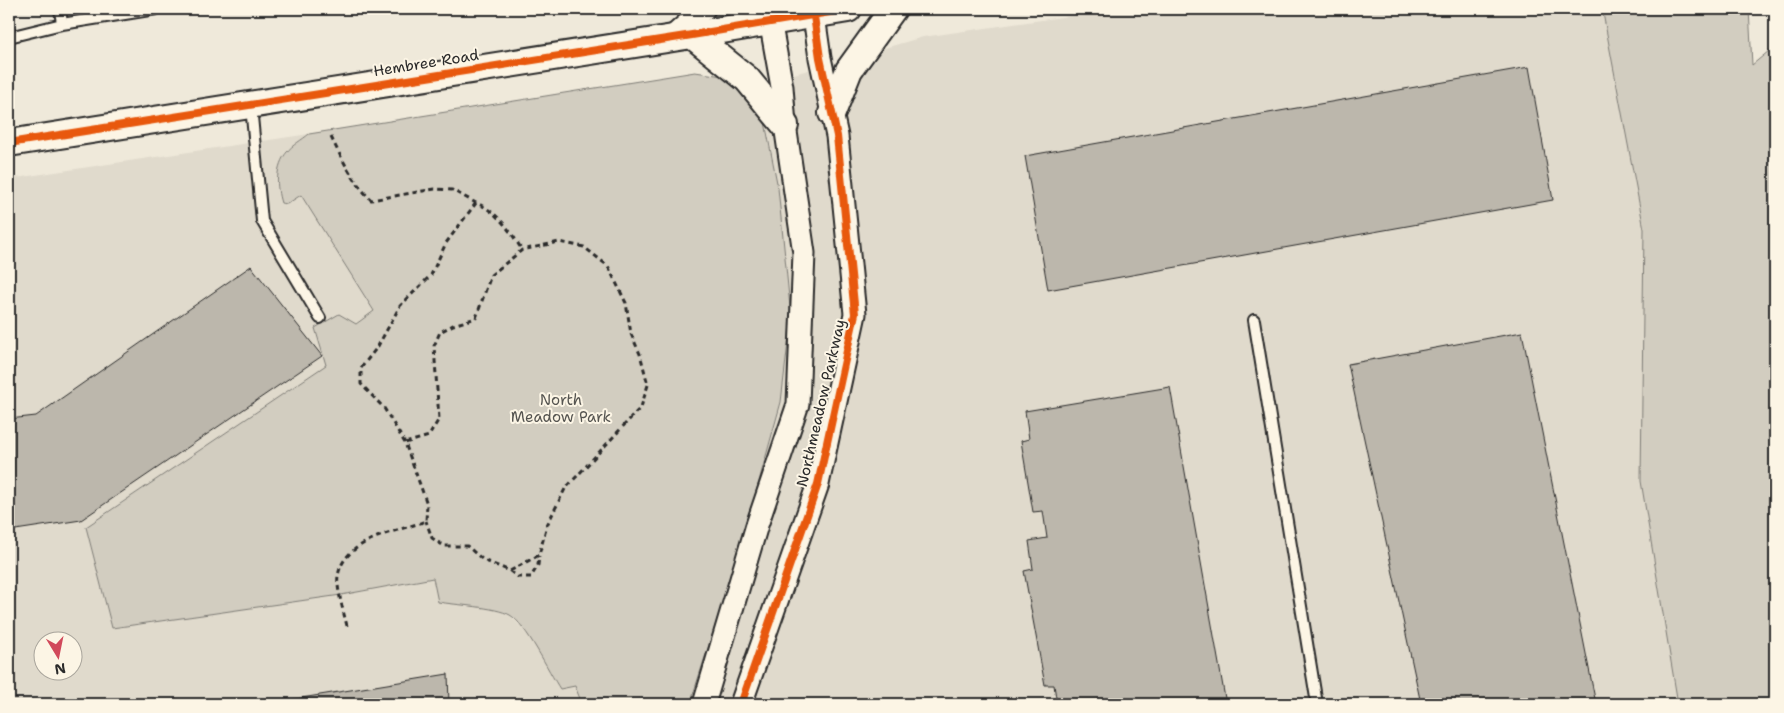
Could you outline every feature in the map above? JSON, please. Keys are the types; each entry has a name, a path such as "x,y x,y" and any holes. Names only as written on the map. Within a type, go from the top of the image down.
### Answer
{"street":[{"path":"704,9 681,37 747,79 785,125"},
{"name":"Hembree Road","path":"9,143 681,37 769,15 848,9"},
{"path":"832,113 849,70 893,9"},
{"name":"Northmeadow Parkway","path":"741,704 818,484 855,314 837,136 820,58 813,11"},
{"name":"Northmeadow Parkway","path":"704,704 757,525 798,404 804,253 785,125 782,88 769,15"}],"lane":[{"path":"60,9 62,24"},
{"path":"9,37 62,24 156,9"},
{"path":"251,105 262,221 320,318"},
{"path":"1254,320 1317,704"}],"path":[{"path":"331,137 341,160 371,200 452,190 485,206 515,239 522,250"},
{"path":"405,443 429,436 439,419 434,346 440,332 453,325 476,318 491,275 522,250 559,242 584,247 608,266 626,303 631,334 640,354 648,385 641,407 565,489 547,525 538,565 531,577 518,577 510,571 483,560 467,546 444,546 432,538 426,521 426,504 405,443 384,408 360,384 361,368 378,346 400,306 431,275 446,243 476,203"},
{"path":"346,626 337,577 346,555 367,542 426,521"},
{"path":"510,571 539,555"}],"shaded area":[{"path":"1119,9 1614,9 1665,229 1691,704 691,704 744,535 781,402 791,317 772,152 763,112 746,88 923,37"},
{"path":"309,134 286,152 278,172 277,191 287,204 301,194 374,311 356,324 315,328 327,365 86,527 112,628 341,595 434,578 511,616 575,686 582,704 9,704 9,179"}],"green space":[{"path":"1612,9 1749,9 1752,65 1775,46 1775,704 1678,704 1641,481 1644,229 1603,13"},
{"name":"North Meadow Park","path":"695,72 723,76 746,88 763,112 778,188 791,317 781,402 744,535 690,704 582,704 575,686 560,689 530,638 516,620 504,612 438,602 433,578 341,595 112,628 86,527 326,365 315,328 339,314 356,324 374,311 301,195 287,204 281,203 278,190 280,164 292,147 309,134"}],"building":[{"path":"1529,67 1553,200 1048,290 1025,156"},
{"path":"251,266 322,356 81,520 9,531 9,419 36,416"},
{"path":"1522,332 1596,704 1421,704 1348,364"},
{"path":"1170,387 1226,704 1057,704 1054,685 1045,685 1024,571 1033,569 1029,541 1047,538 1043,511 1033,512 1021,441 1029,439 1025,411"},
{"path":"448,674 449,704 265,704"},
{"path":"491,701 492,704 470,704"}],"cycle path":[{"path":"741,704 818,484 855,314 837,136 820,58 813,9"},
{"path":"9,143 848,9"}]}
